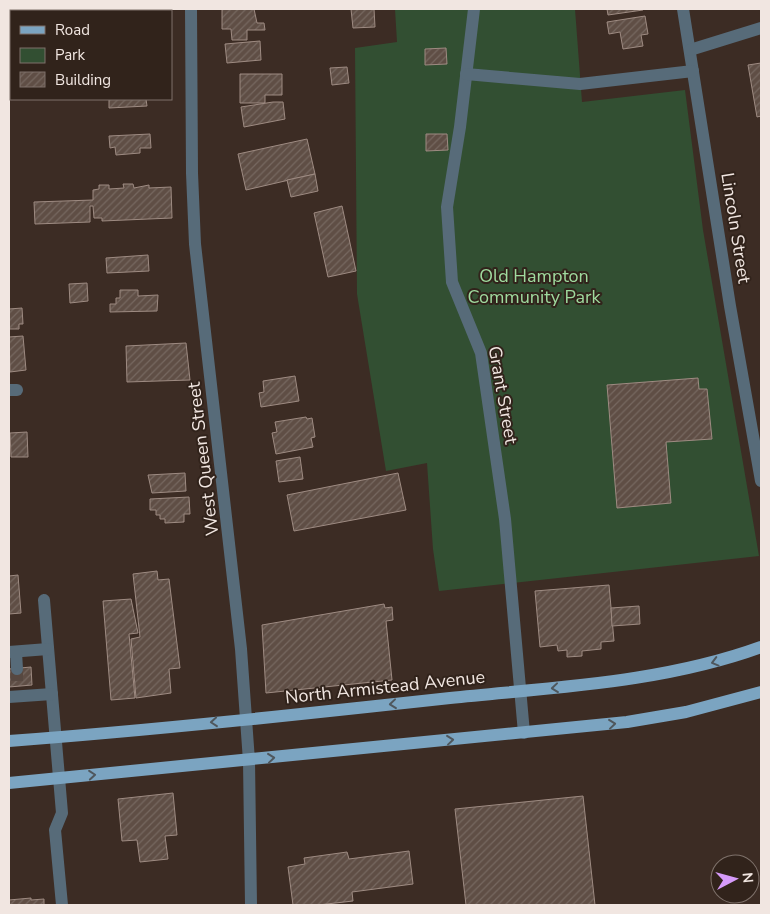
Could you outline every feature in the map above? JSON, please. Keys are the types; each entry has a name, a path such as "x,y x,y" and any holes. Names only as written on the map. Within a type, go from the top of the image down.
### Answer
{"main road":[{"name":"North Armistead Avenue","path":"9,741 246,720 520,691 673,672 735,657 761,647"},
{"path":"9,783 249,761 660,717 727,702 761,692"}],"street":[{"name":"West Queen Street","path":"191,9 192,173 197,274 232,561 246,720 249,761 251,905"},
{"name":"Grant Street","path":"474,9 460,127 447,207 452,282 481,353 506,529 524,733"},
{"name":"Lincoln Street","path":"683,9 730,306 761,482"},
{"path":"690,50 761,28"},
{"path":"466,74 580,84 693,71"},
{"path":"44,600 62,813 55,830 62,905"},
{"path":"16,668 12,652 48,649"},
{"path":"15,693 52,694"}],"green space":[{"name":"Old Hampton Community Park","path":"395,9 575,9 582,102 685,90 703,230 759,556 439,591 433,549 427,463 386,471 357,294 355,48 397,42"}],"building":[{"path":"222,9 254,9 257,23 264,23 265,30 247,30 247,40 232,40 231,29 222,29"},
{"path":"351,9 374,9 375,27 353,28"},
{"path":"607,9 642,9 643,10 608,15"},
{"path":"645,16 648,34 641,35 643,46 623,49 620,32 609,34 607,22"},
{"path":"260,41 261,60 227,63 225,44"},
{"path":"446,48 447,64 425,65 425,49"},
{"path":"761,63 761,116 757,117 748,65"},
{"path":"347,67 349,83 332,85 330,68"},
{"path":"240,74 282,74 282,95 265,95 265,103 240,103"},
{"path":"109,100 146,100 147,106 109,108"},
{"path":"283,102 285,119 244,127 241,107"},
{"path":"150,134 151,148 140,148 140,153 116,155 115,147 110,148 109,136"},
{"path":"426,134 447,134 448,150 426,151"},
{"path":"307,139 315,174 246,190 238,154"},
{"path":"315,174 318,191 291,197 287,180"},
{"path":"123,184 133,184 134,188 149,185 149,188 171,187 172,218 102,221 102,218 94,218 93,206 90,206 90,222 35,224 34,202 93,200 93,190 99,189 99,185 109,185 109,189 124,188"},
{"path":"342,206 356,271 328,277 314,213"},
{"path":"148,255 149,271 107,273 106,258"},
{"path":"87,283 88,301 70,303 69,284"},
{"path":"120,290 138,290 138,296 158,295 157,311 110,312 110,304 116,304 116,298 120,298"},
{"path":"22,308 23,324 19,324 19,329 9,329 9,309"},
{"path":"23,336 26,370 10,372 9,337"},
{"path":"186,343 190,380 127,382 126,346"},
{"path":"295,376 299,401 261,407 259,393 264,392 263,381"},
{"path":"698,378 699,389 707,389 712,439 666,442 671,503 617,508 607,385"},
{"path":"306,417 307,419 312,418 315,437 311,438 313,447 276,454 272,433 277,432 275,422"},
{"path":"27,432 28,457 11,457 10,433"},
{"path":"300,457 303,479 279,482 276,461"},
{"path":"185,473 186,491 152,493 148,475"},
{"path":"398,473 406,510 294,531 287,495"},
{"path":"189,497 190,514 184,514 184,522 165,523 165,519 160,519 160,515 156,515 156,510 150,510 150,499"},
{"path":"157,571 158,580 169,579 180,668 169,669 171,693 136,698 131,639 140,637 133,574"},
{"path":"18,575 21,613 9,614 9,576"},
{"path":"609,585 614,641 601,642 601,649 582,651 582,656 567,657 567,650 558,651 557,645 540,647 535,591"},
{"path":"131,599 138,633 129,634 135,698 111,700 103,601"},
{"path":"384,604 385,608 392,607 393,620 386,621 392,680 266,693 262,625"},
{"path":"639,606 640,624 612,626 611,608"},
{"path":"31,667 32,685 9,687 9,669"},
{"path":"173,793 177,835 165,836 168,859 140,862 137,840 122,841 118,799"},
{"path":"583,796 595,905 466,905 455,809"},
{"path":"409,851 413,884 352,892 353,901 318,905 293,905 288,867 305,864 304,858 347,852 349,859"},
{"path":"31,898 31,900 44,899 44,905 9,905 9,900"}],"tunnel":[{"path":"17,669 17,686"}]}
